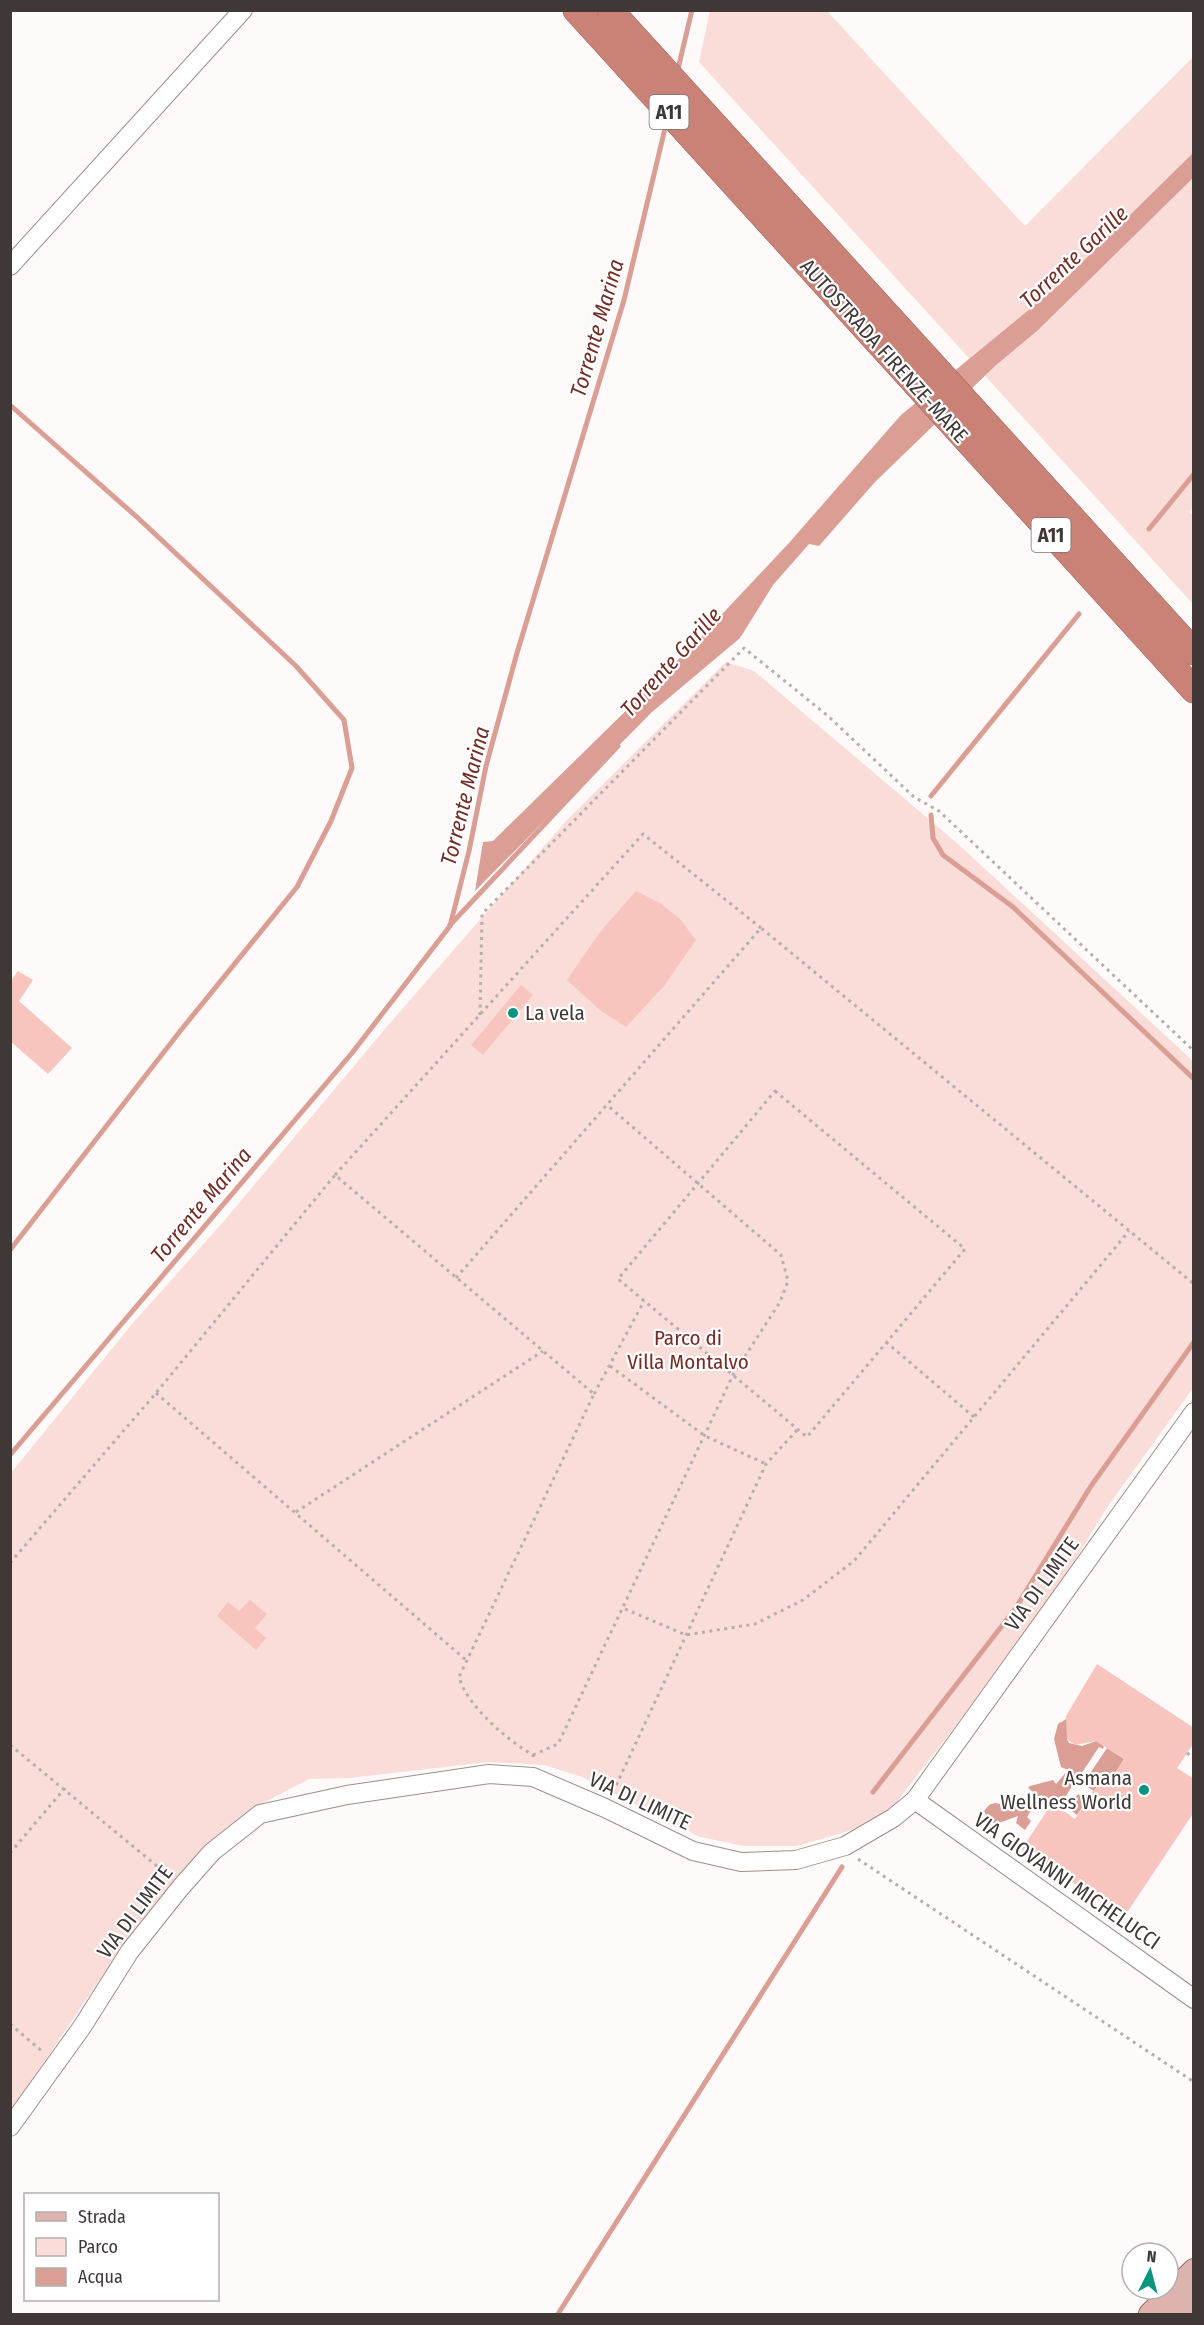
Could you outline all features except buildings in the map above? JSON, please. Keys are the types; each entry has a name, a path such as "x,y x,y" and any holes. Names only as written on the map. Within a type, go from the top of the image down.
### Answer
{"highway":[{"name":"AUTOSTRADA FIRENZE-MARE","path":"576,10 1194,690"},
{"name":"AUTOSTRADA FIRENZE-MARE","path":"610,10 1194,652"}],"main road":[{"path":"1150,2314 1194,2270"},
{"path":"1174,2314 1194,2295"}],"street":[{"path":"10,266 243,10"},
{"name":"VIA DI LIMITE","path":"10,2127 130,1951 181,1887 213,1852 260,1815 346,1795 489,1774 532,1778 605,1808 693,1851 741,1862 796,1860 845,1846 893,1818 915,1800 1194,1412"},
{"name":"VIA GIOVANNI MICHELUCCI","path":"915,1800 1194,1999"}],"path":[{"path":"480,1015 482,914 744,648 828,716 914,797 939,811 1194,1051"},
{"path":"10,1563 156,1393 335,1175 643,834 761,928 1194,1284"},
{"path":"456,1278 761,928"},
{"path":"775,1091 965,1249 807,1437 618,1279 697,1185 775,1091"},
{"path":"533,1755 558,1744 625,1609 733,1375 780,1302 788,1281 781,1255 697,1185 607,1105"},
{"path":"335,1175 594,1394"},
{"path":"625,1609 686,1635 755,1624 803,1600 854,1560 1129,1231"},
{"path":"533,1755 514,1744 464,1693 459,1677 594,1394 644,1302"},
{"path":"886,1342 974,1417"},
{"path":"295,1512 543,1352"},
{"path":"610,1366 705,1436 766,1464"},
{"path":"156,1393 466,1660"},
{"path":"605,1808 766,1464 798,1429"},
{"path":"10,1745 181,1887"},
{"path":"1187,1753 1194,1758"},
{"path":"532,1778 533,1755"},
{"path":"10,1853 64,1788"},
{"path":"849,1853 1194,2082"},
{"path":"10,2024 55,2062"}],"green space":[{"path":"710,11 827,11 1025,226 1193,57 1194,506 1189,512 1194,517 1193,604 699,62"},
{"name":"Parco di Villa Montalvo","path":"726,662 754,671 958,844 1193,1061 1193,1388 1106,1509 1044,1611 889,1812 852,1830 797,1846 744,1846 700,1837 582,1777 544,1765 489,1762 349,1778 309,1779 255,1807 206,1844 125,1942 11,2111 11,1473 132,1324 224,1221 390,1023 567,820"}],"water":[{"path":"1193,153 1193,178 1038,330 995,366 875,482 819,546 809,544 773,585 740,638 652,712 475,891 483,842 493,841 694,644 788,544 901,415 1059,285"},
{"path":"1068,1718 1067,1739 1069,1743 1082,1746 1096,1741 1104,1746 1103,1749 1099,1747 1077,1780 1071,1782 1071,1788 1059,1806 1041,1795 1027,1817 1031,1821 1025,1830 1016,1823 1018,1816 996,1824 990,1822 984,1811 989,1805 995,1803 1020,1808 1033,1792 1028,1788 1030,1786 1053,1780 1056,1784 1068,1770 1061,1767 1054,1739 1058,1724"},
{"path":"1107,1748 1124,1759 1110,1781 1103,1777 1094,1791 1083,1784"},
{"path":"1078,1794 1087,1800 1077,1815 1068,1808"}],"waterway":[{"name":"Torrente Marina","path":"677,73 692,10"},
{"name":"Torrente Marina","path":"10,1455 352,1053 450,926 469,851 486,766 517,653 624,300 667,120"},
{"path":"10,405 138,518 296,666 344,720 352,768 331,821 297,887 181,1030 10,1250"},
{"path":"1149,529 1194,474"},
{"path":"931,796 1079,614"},
{"name":"Torrente Garille","path":"450,925 618,746"},
{"path":"931,815 933,838 943,855 1013,907 1194,1079"},
{"path":"873,1792 1015,1609 1091,1486 1194,1342"},
{"path":"558,2314 842,1867"}],"place":[{"name":"La vela","path":"513,1013"},
{"name":"Asmana Wellness World","path":"1144,1790"}]}
